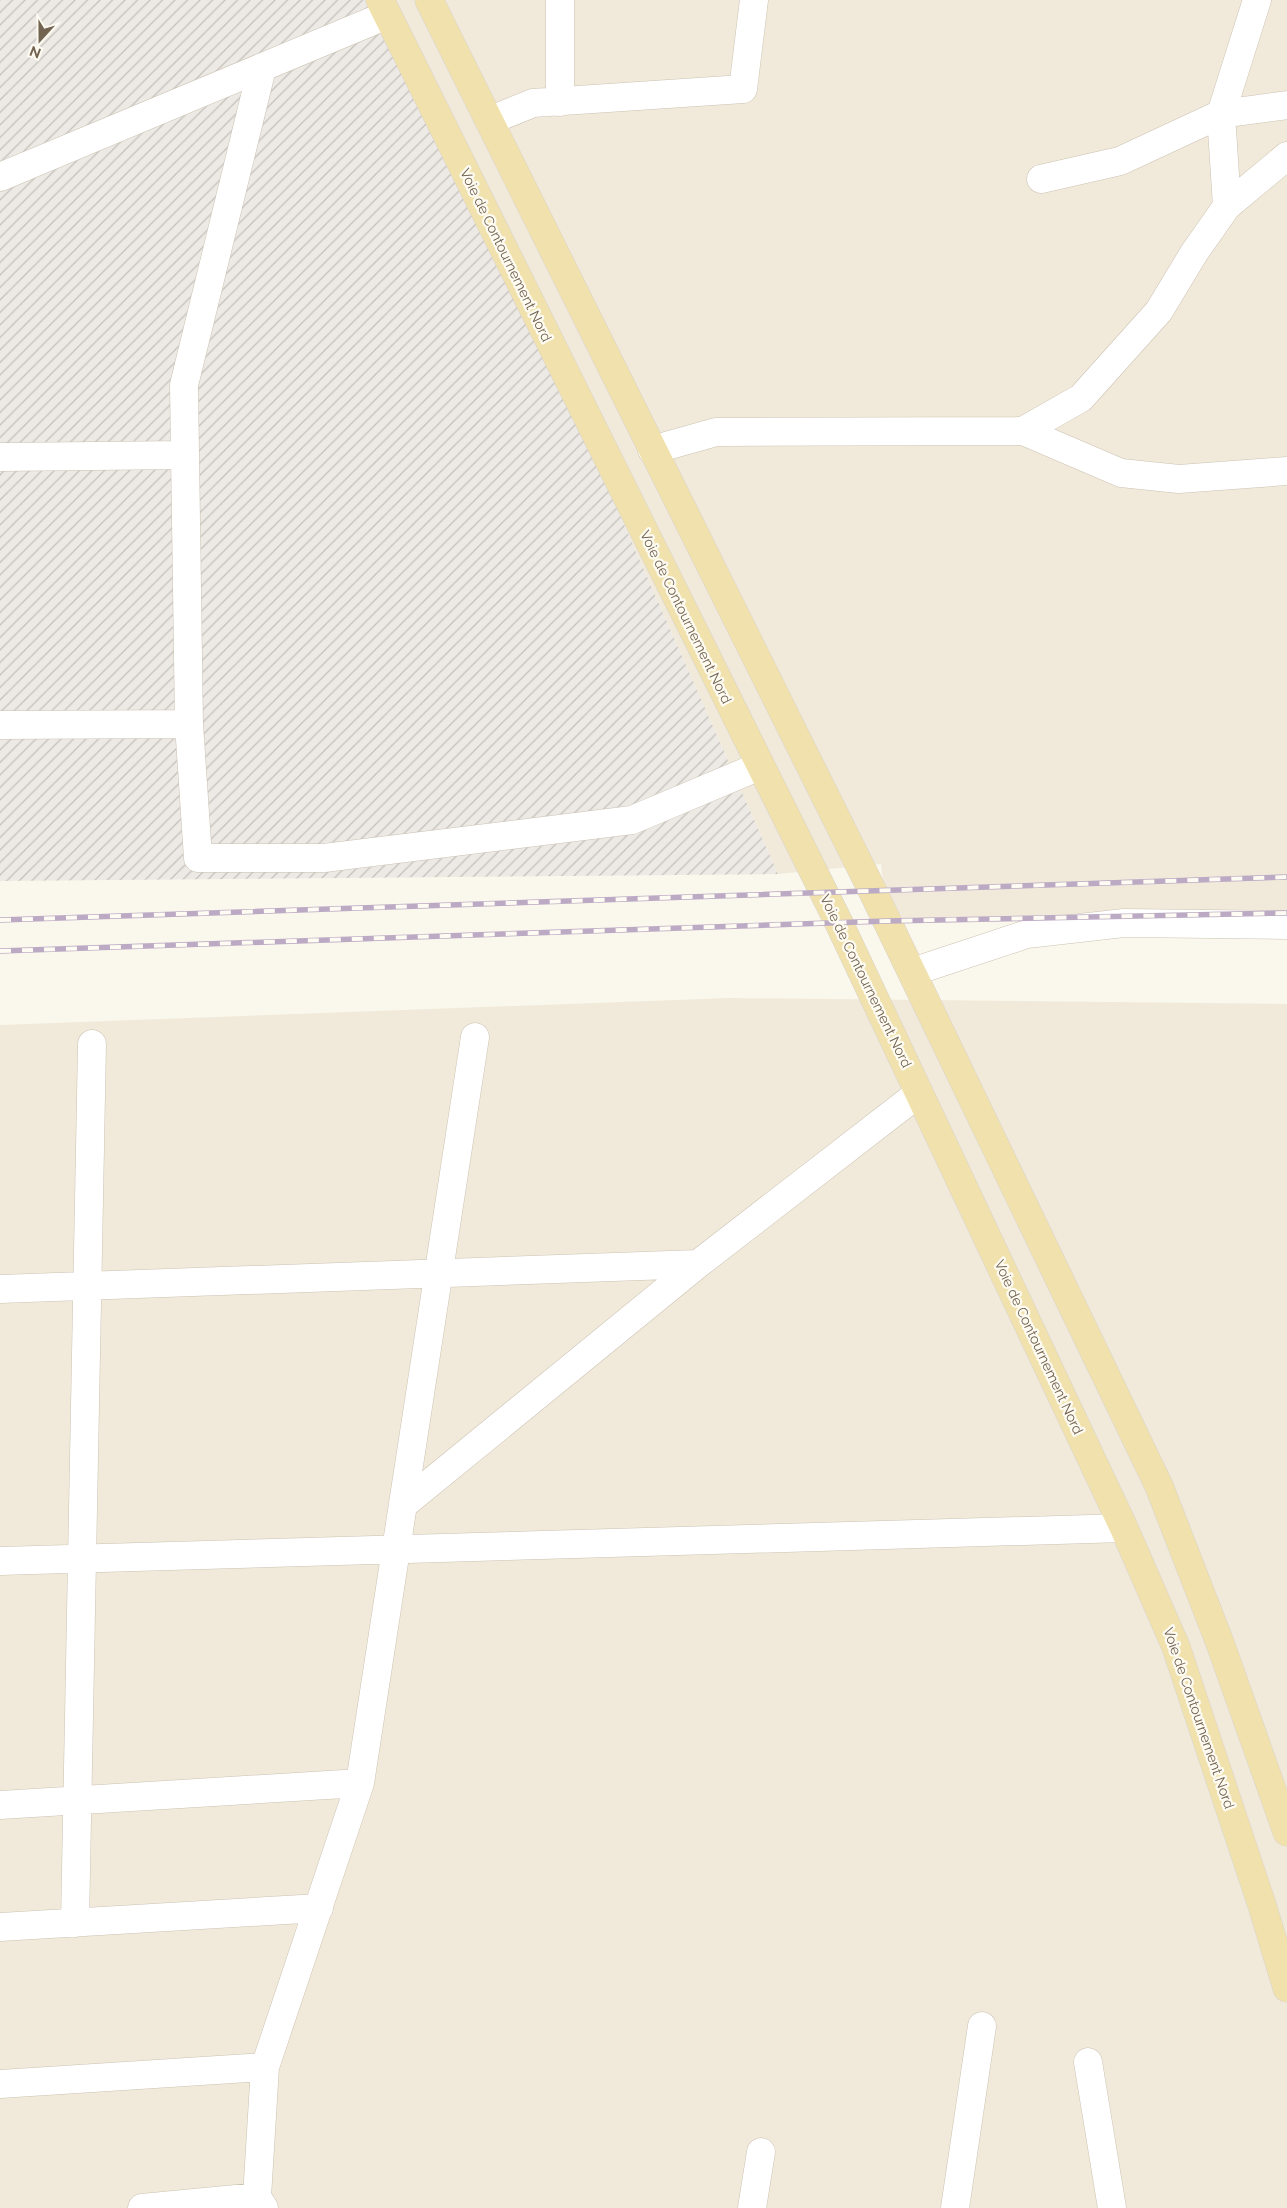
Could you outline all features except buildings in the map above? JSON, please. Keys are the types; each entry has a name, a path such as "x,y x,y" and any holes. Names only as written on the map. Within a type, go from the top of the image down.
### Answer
{"main road":[{"path":"429,0 912,972 1160,1486 1220,1643 1287,1832"},
{"name":"Voie de Contournement Nord","path":"384,7 839,923 1124,1528 1176,1647 1231,1808 1287,1988"}],"street":[{"path":"560,0 560,102"},
{"path":"489,121 533,104 743,89 754,0"},
{"path":"1227,206 1221,114 1257,0"},
{"path":"0,177 262,68 384,7"},
{"path":"262,68 184,385 189,724 198,858 324,858 632,820 760,766"},
{"path":"1041,179 1120,161 1221,114 1287,104"},
{"path":"1023,432 1080,398 1160,311 1194,253 1227,206 1287,156"},
{"path":"652,450 716,432 1023,432 1122,473 1179,479 1287,471"},
{"path":"0,457 185,455"},
{"path":"0,725 189,724"},
{"path":"912,972 1027,934 1124,923 1287,925"},
{"path":"142,2208 261,2203 265,2067 360,1783 476,1037"},
{"path":"75,1923 92,1044"},
{"path":"403,1505 698,1264 919,1092"},
{"path":"0,1289 698,1264"},
{"path":"0,1561 1124,1528"},
{"path":"0,1806 360,1783"},
{"path":"0,1927 319,1908"},
{"path":"956,2208 982,2026"},
{"path":"1088,2062 1112,2208"},
{"path":"0,2084 265,2067"},
{"path":"752,2208 761,2152"}],"shaded area":[{"path":"0,0 393,0 778,874 0,881"},
{"path":"393,0 1287,0 1287,913 887,921 881,864 778,874"},
{"path":"729,998 1287,1004 1287,2208 0,2208 0,1025"}],"railway":[{"path":"0,920 1287,877"},
{"path":"0,951 887,921 1287,913"}]}
